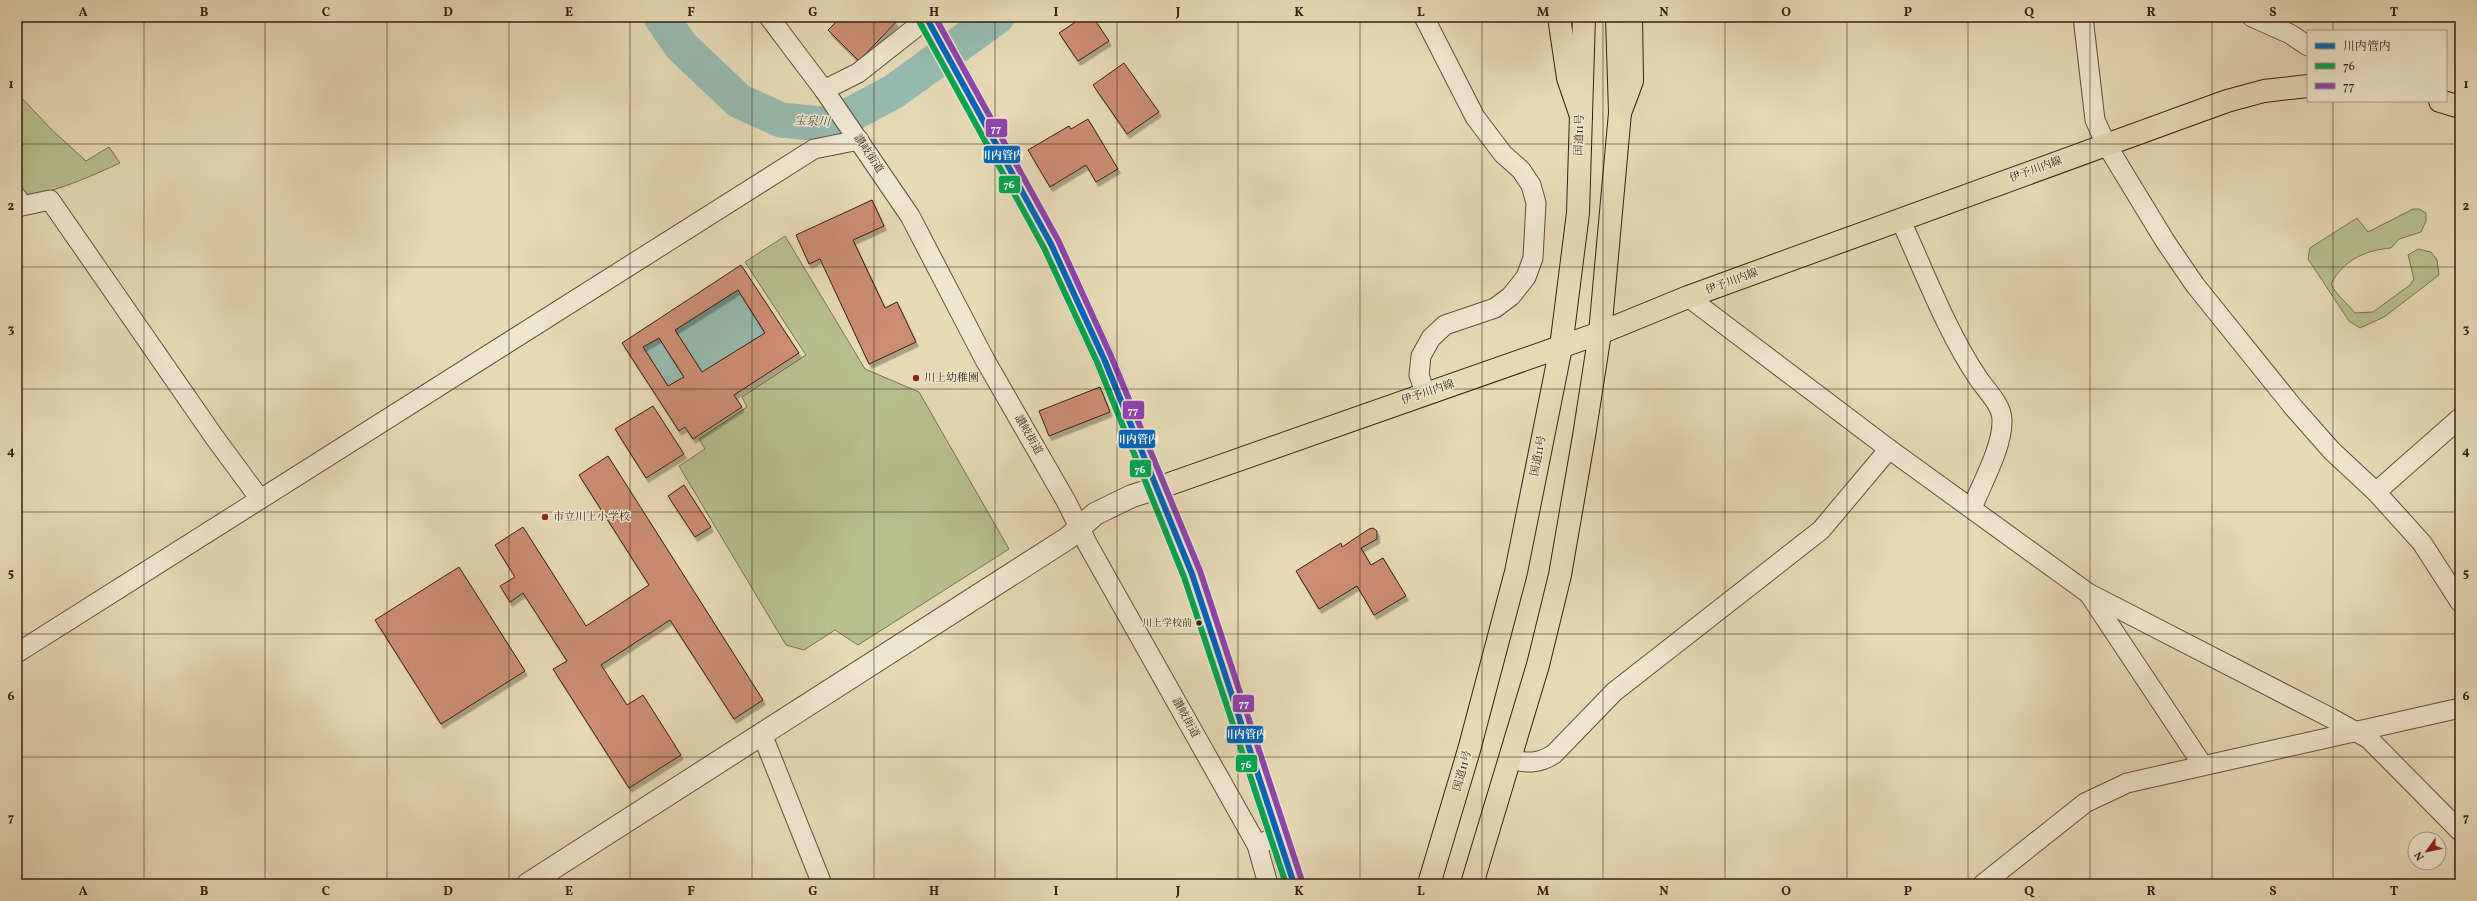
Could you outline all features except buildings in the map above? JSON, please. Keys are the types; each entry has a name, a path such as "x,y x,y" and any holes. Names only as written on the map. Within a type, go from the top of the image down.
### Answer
{"main road":[{"path":"1559,17 1568,78 1581,116"},
{"name":"国道11号","path":"1429,884 1469,750 1516,572 1561,347 1578,213 1584,17"},
{"path":"1472,884 1511,760 1538,665 1560,575 1600,333 1620,113 1617,17"},
{"path":"1620,113 1632,81 1631,17"},
{"path":"929,21 952,66 1051,244 1104,359 1192,574 1294,884"},
{"name":"伊予川内線","path":"1158,488 1425,393 1600,333 1688,297 1901,221 2106,144 2227,101 2264,92 2307,86"},
{"path":"2443,102 2460,107"},
{"path":"528,884 1062,542 1095,514 1132,496 1158,488"}],"street":[{"name":"讃岐街道","path":"769,17 825,93 910,216 985,360 1066,501 1079,528 1257,845 1268,884"},
{"path":"1424,17 1475,117 1503,154 1521,170 1531,185 1536,203 1533,258 1526,277 1511,296 1495,308 1445,325 1431,338 1421,356 1419,375 1425,393"},
{"path":"2083,17 2095,120 2106,144 2165,240 2195,285 2294,408 2332,451 2376,492 2422,543 2460,602"},
{"path":"2252,17 2290,34 2307,45"},
{"path":"825,93 858,73 929,21"},
{"path":"17,653 807,153 856,137"},
{"path":"19,205 50,200 215,438 260,499"},
{"path":"1901,221 1958,344 1975,374 1998,405 2002,418 1998,442 1972,508"},
{"path":"1688,297 1889,449 2088,593 2356,731 2379,749 2460,831"},
{"path":"2376,492 2460,418"},
{"path":"1511,760 1530,763 1543,761 1554,754 1614,692 1821,530 1889,449"},
{"path":"2088,593 2202,764"},
{"path":"1983,884 2059,822 2105,792 2128,783 2202,764 2460,708"},
{"path":"762,734 822,884"},
{"path":"1257,845 1278,836"}],"green space":[{"path":"17,93 52,130 86,161 109,147 120,163 59,188 46,192 24,194 17,183"},
{"path":"2413,209 2419,209 2426,213 2426,221 2421,232 2399,239 2391,248 2373,251 2356,258 2342,269 2331,284 2355,313 2373,312 2410,285 2414,279 2408,255 2418,249 2431,252 2437,260 2439,275 2384,317 2360,328 2349,321 2308,259 2310,248 2357,218 2368,232"},
{"path":"785,236 865,369 919,392 1009,549 858,645 835,630 804,650 786,645 679,466 705,449 699,439 747,407 742,397 806,355 745,262"}],"water":[{"path":"738,290 765,333 702,372 675,330"},
{"path":"659,338 684,377 668,386 643,347"}],"waterway":[{"name":"宝泉川","path":"661,17 681,46 739,101 781,120 831,125 893,92 997,17"}],"transit line":[{"name":"川内管内","path":"926,17 1051,244 1104,359 1192,574 1294,884"},
{"name":"77","path":"935,17 1058,240 1111,356 1200,571 1302,881"},
{"name":"76","path":"919,21 1044,248 1097,362 1184,577 1286,884"}],"place":[{"name":"川上幼稚園","path":"916,378"},
{"name":"市立川上小学校","path":"545,517"},
{"name":"川上学校前","path":"1199,623"}]}
